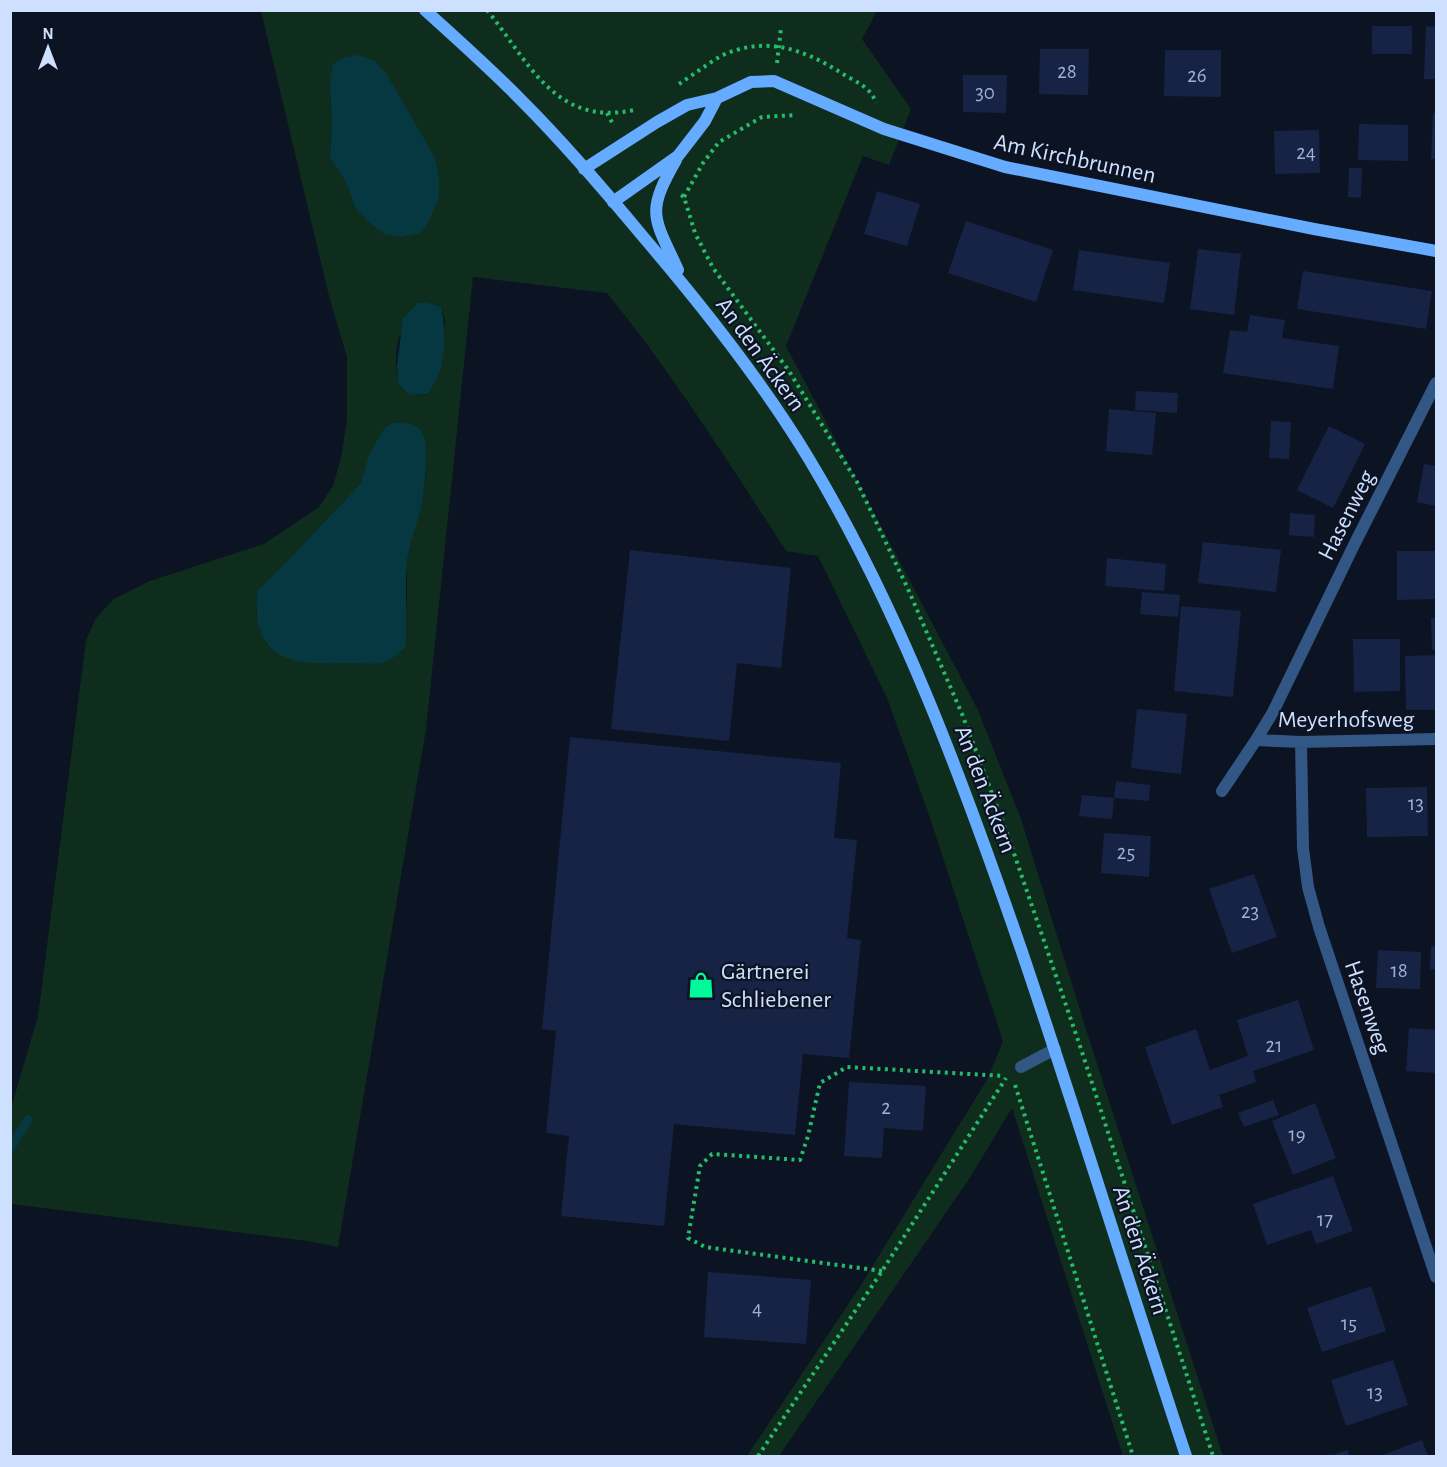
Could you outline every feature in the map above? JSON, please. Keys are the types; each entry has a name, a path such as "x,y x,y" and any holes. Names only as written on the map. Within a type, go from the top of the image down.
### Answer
{"main road":[{"path":"425,10 464,45"},
{"path":"435,10 464,45"},
{"name":"An den Äckern","path":"464,45 524,103 614,202 685,285 759,384 809,460 882,597 915,666 984,840 1055,1049 1186,1456"},
{"path":"584,169 687,105 717,98 751,82 774,81"},
{"name":"Am Kirchbrunnen","path":"774,81 884,129 1005,167 1314,229 1437,251"},
{"path":"685,285 655,219 656,200 678,156 705,121 717,98"},
{"path":"614,202 678,156"}],"street":[{"name":"Hasenweg","path":"1222,791 1273,711 1354,544 1437,383"},
{"name":"Meyerhofsweg","path":"1256,740 1301,742 1437,739"},
{"name":"Hasenweg","path":"1301,742 1303,848 1308,887 1319,927 1437,1277"},
{"path":"1021,1067 1055,1049"}],"path":[{"path":"487,10 550,90 570,105 588,111 607,113"},
{"path":"774,81 781,28"},
{"path":"684,197 719,142 762,117 797,115"},
{"path":"882,1271 705,1247 688,1238 700,1166 712,1154 800,1160 820,1083 847,1067 1008,1076 1011,1074 1133,1456"},
{"path":"758,1456 882,1271 1008,1076"}],"shaded area":[{"path":"261,11 877,11 862,39 911,109 889,165 863,156 786,346 978,710 1021,819 1223,1456 1123,1456 1012,1108 969,1179 779,1456 747,1456 861,1285 988,1078 1003,1041 928,812 887,698 818,556 786,551 678,387 607,293 473,277 426,729 338,1247 308,1241 11,1204 11,1108 38,1016 86,640 96,618 114,599 150,581 264,544 319,507 333,486 342,454 347,417 347,357 329,296","holes":["330,84 418,130 434,156 355,208 347,184 330,156 332,124","429,303 441,307 445,320 442,364 428,394 409,394 400,385 396,360 397,344 404,331","426,471 423,496 413,529 407,562 407,630 328,663 289,658 266,643 256,612 258,590 361,483"]},
{"path":"358,55 375,61 387,75 434,156 439,176 439,198 426,227 419,233 401,237 384,234 368,221 355,208 347,184 330,157 332,124 330,84 333,64 345,57"},
{"path":"418,303 429,303 441,307 444,350 440,372 428,394 412,395 406,393 398,382 397,366 403,318"},
{"path":"393,423 416,426 424,437 426,453 423,496 407,564 405,647 389,660 375,663 320,663 285,657 275,651 263,637 257,611 258,590 361,483 369,455 384,429"}],"building":[{"path":"1372,26 1412,26 1412,54 1372,54"},
{"path":"1426,26 1436,27 1436,79 1424,79"},
{"path":"1040,49 1089,49 1088,95 1039,94"},
{"path":"1165,50 1221,50 1221,97 1164,96"},
{"path":"963,75 1007,75 1006,113 963,112"},
{"path":"1433,113 1436,113 1436,159 1431,159"},
{"path":"1359,124 1408,125 1408,161 1358,160"},
{"path":"1319,130 1320,173 1275,174 1274,131"},
{"path":"1349,168 1362,168 1361,198 1348,197"},
{"path":"877,191 920,204 907,246 864,234"},
{"path":"966,221 1053,250 1036,302 948,273"},
{"path":"1198,249 1241,254 1234,315 1190,309"},
{"path":"1079,250 1170,263 1164,303 1073,290"},
{"path":"1303,271 1432,291 1426,329 1297,309"},
{"path":"1250,315 1285,320 1282,338 1339,346 1333,389 1223,373 1230,330 1247,332"},
{"path":"1136,391 1178,393 1177,413 1135,410"},
{"path":"1109,409 1156,413 1152,455 1106,451"},
{"path":"1271,421 1291,422 1289,459 1269,458"},
{"path":"1329,426 1365,444 1333,508 1297,490"},
{"path":"1424,464 1436,466 1436,506 1417,502"},
{"path":"1290,513 1315,515 1314,537 1289,535"},
{"path":"1203,542 1281,550 1276,592 1198,583"},
{"path":"630,550 791,568 781,668 737,663 729,741 611,729"},
{"path":"1397,551 1436,551 1436,599 1397,600"},
{"path":"1107,558 1166,564 1164,591 1105,586"},
{"path":"1142,592 1180,595 1178,617 1140,614"},
{"path":"1181,606 1241,611 1233,697 1174,691"},
{"path":"1431,618 1436,618 1436,650 1432,650"},
{"path":"1353,639 1400,639 1400,691 1354,692"},
{"path":"1436,655 1436,710 1406,710 1405,656"},
{"path":"1137,709 1187,714 1181,774 1131,768"},
{"name":"Gärtnerei Schliebener","path":"570,737 841,763 834,838 857,840 847,938 861,940 849,1058 803,1054 795,1135 674,1124 664,1226 561,1216 569,1136 546,1133 556,1031 542,1029"},
{"path":"1116,781 1150,785 1149,801 1114,798"},
{"path":"1427,787 1428,836 1367,837 1366,788"},
{"path":"1082,795 1114,798 1112,819 1079,816"},
{"path":"1104,833 1151,836 1149,877 1101,873"},
{"path":"1254,874 1277,937 1232,953 1209,889"},
{"path":"1431,946 1436,947 1436,970 1430,969"},
{"path":"1378,950 1421,952 1420,989 1376,988"},
{"path":"1298,1000 1314,1050 1253,1071 1256,1082 1219,1095 1223,1107 1172,1125 1145,1047 1196,1029 1210,1070 1248,1056 1237,1020"},
{"path":"1409,1028 1436,1030 1436,1073 1406,1071"},
{"path":"849,1082 926,1086 923,1131 884,1128 882,1158 844,1156"},
{"path":"1273,1100 1279,1115 1244,1127 1238,1113"},
{"path":"1315,1103 1336,1158 1293,1175 1272,1121"},
{"path":"1333,1176 1353,1231 1316,1244 1311,1230 1267,1245 1253,1204"},
{"path":"708,1272 811,1280 806,1344 704,1337"},
{"path":"1371,1286 1386,1331 1322,1352 1307,1308"},
{"path":"1393,1360 1408,1405 1346,1426 1331,1380"},
{"path":"1422,1440 1428,1456 1380,1456"},
{"path":"1347,1450 1350,1456 1330,1456"}],"waterway":[{"path":"10,1148 28,1120"}],"place":[{"name":"Gärtnerei Schliebener","path":"701,985"}]}
